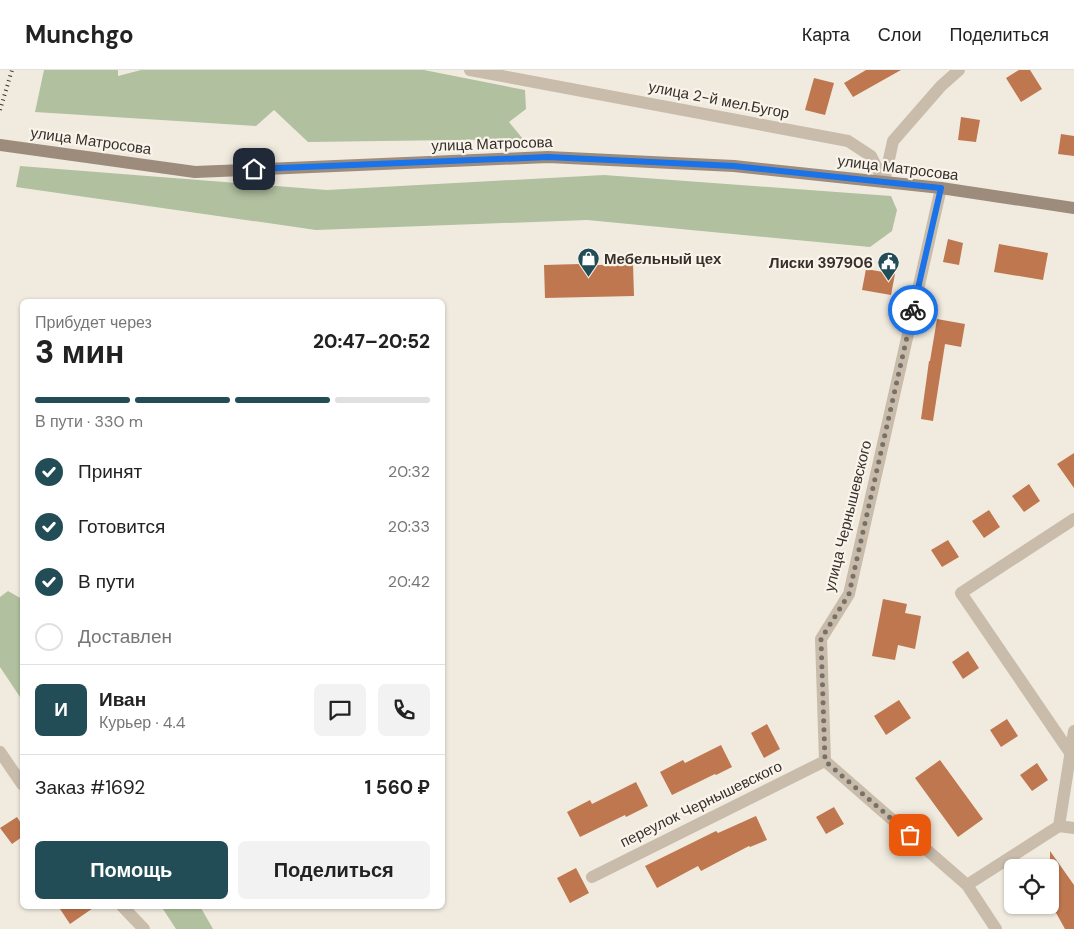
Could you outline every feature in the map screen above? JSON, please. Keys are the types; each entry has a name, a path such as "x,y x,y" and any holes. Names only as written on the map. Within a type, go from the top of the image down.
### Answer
{"main road":[{"name":"улица Матросова","path":"0,145 195,172 548,157 734,166 941,188 1074,208"}],"street":[{"path":"884,182 893,141 941,86 958,70"},
{"name":"улица 2-й мел.Бугор","path":"478,71 848,141 871,156 884,182"},
{"name":"улица Чернышевского","path":"825,761 821,639 849,594 941,188"},
{"path":"1071,754 961,593 1074,519"},
{"path":"1059,826 1074,730"},
{"path":"0,752 20,781"},
{"path":"825,761 967,885 996,929"},
{"name":"переулок Чернышевского","path":"592,877 825,761"},
{"path":"967,885 1059,826 1074,828"},
{"path":"125,909 144,929"}],"green space":[{"path":"44,70 118,70 118,76 141,70 424,70 525,90 526,109 509,122 523,139 308,142 274,110 256,126 35,112"},
{"path":"20,166 327,190 604,175 891,196 897,210 892,231 870,247 587,220 316,230 16,187"},
{"path":"8,591 20,598 20,697 0,667 0,597"},
{"path":"163,909 202,909 213,929 176,929"}],"building":[{"path":"866,70 901,70 853,97 844,83"},
{"path":"1019,70 1030,70 1042,89 1021,102 1006,78"},
{"path":"814,78 834,83 825,115 805,110"},
{"path":"961,117 980,120 976,142 958,140"},
{"path":"1061,134 1074,136 1074,156 1058,154"},
{"path":"948,239 963,243 959,265 943,262"},
{"path":"999,244 1048,253 1043,280 994,272"},
{"path":"597,254 598,265 633,264 634,296 545,298 544,265 580,264 580,255"},
{"path":"866,269 895,274 891,295 862,290"},
{"path":"937,319 965,324 961,347 945,344 933,421 921,419"},
{"path":"1074,453 1074,488 1057,464"},
{"path":"1029,484 1040,501 1024,512 1012,496"},
{"path":"989,510 1000,527 984,538 972,521"},
{"path":"948,540 959,557 942,567 931,550"},
{"path":"883,599 907,604 905,613 921,616 915,649 898,645 895,660 872,656"},
{"path":"968,651 979,668 963,679 952,662"},
{"path":"899,700 911,718 886,735 874,716"},
{"path":"1007,719 1018,736 1001,747 990,730"},
{"path":"767,724 780,749 764,758 751,733"},
{"path":"721,745 732,767 672,795 660,772 683,760 685,763"},
{"path":"940,760 983,819 958,837 915,778"},
{"path":"1037,763 1048,780 1032,791 1020,775"},
{"path":"636,782 648,806 580,837 567,812 590,800 592,804"},
{"path":"834,807 844,824 826,834 816,817"},
{"path":"756,816 767,840 749,846 701,871 698,866 657,888 645,866 716,831 718,833"},
{"path":"17,817 20,822 20,838 12,844 0,828"},
{"path":"1050,851 1056,859 1050,859"},
{"path":"1059,864 1074,885 1074,929 1065,929 1057,914 1059,914"},
{"path":"576,868 589,893 570,903 557,878"},
{"path":"60,909 92,909 70,924"}],"railway":[{"path":"0,110 12,70"}],"way so far":[{"path":"910,835 825,761 821,639 849,594 913,310"}],"place":[{"name":"Мебельный цех","path":"588,278"},
{"name":"Лиски 397906","path":"889,282"}],"route":[{"path":"254,169 548,157 734,166 941,188 913,310"}]}
